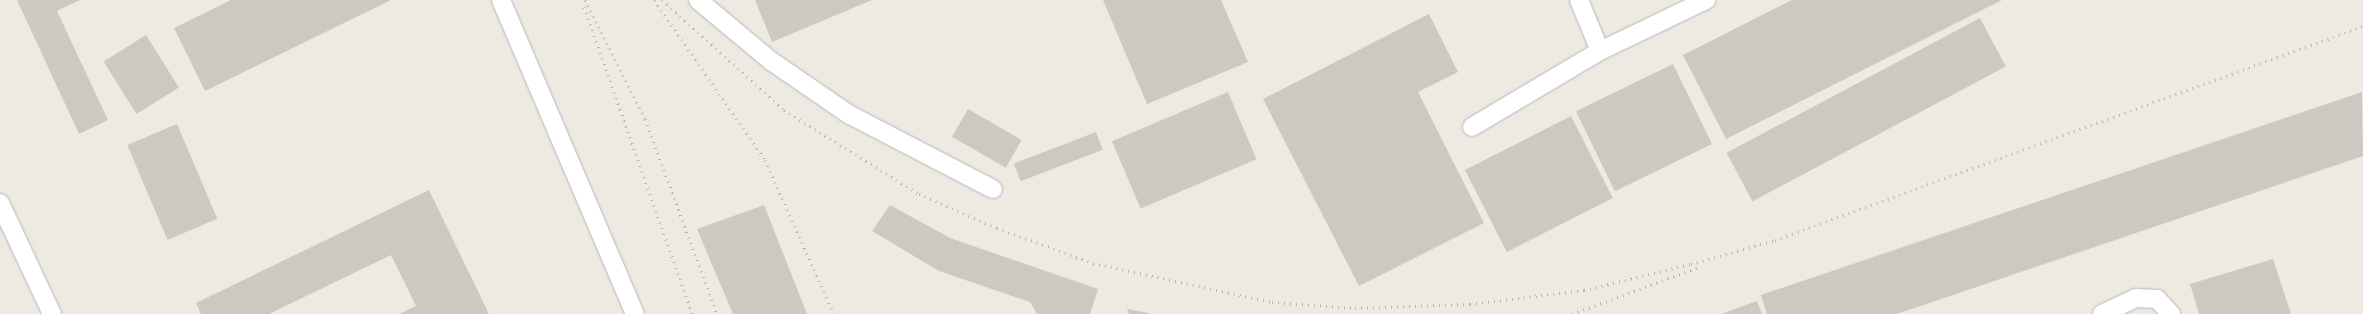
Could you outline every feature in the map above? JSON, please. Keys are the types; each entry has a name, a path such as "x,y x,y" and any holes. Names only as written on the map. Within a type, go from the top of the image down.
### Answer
{"lane":[{"path":"501,0 635,314"},
{"path":"698,0 771,61 850,115 993,189"},
{"path":"1579,0 1600,51"},
{"path":"1472,127 1600,51 1706,0"},
{"path":"0,203 52,314"},
{"path":"2102,314 2136,298 2157,299 2171,314"}],"building":[{"path":"17,0 80,0 57,11 108,120 79,134"},
{"path":"231,0 391,0 205,91 174,28"},
{"path":"755,0 872,0 772,42"},
{"path":"1103,0 1221,0 1248,62 1147,104"},
{"path":"1792,0 2002,0 1726,139 1683,55"},
{"path":"1429,14 1458,72 1418,92 1484,223 1359,286 1263,99"},
{"path":"1980,18 2006,67 1752,201 1727,153"},
{"path":"146,35 179,88 136,114 104,61"},
{"path":"1673,64 1712,144 1615,191 1576,111"},
{"path":"1228,92 1257,159 1141,208 1112,141"},
{"path":"2362,92 2363,156 1897,314 1767,314 1761,295"},
{"path":"968,109 1022,140 1006,168 952,137"},
{"path":"1571,116 1613,198 1507,252 1465,170"},
{"path":"177,124 217,219 168,240 127,145"},
{"path":"1096,132 1103,150 1021,181 1014,164"},
{"path":"429,190 489,314 399,314 416,306 391,255 269,314 201,314 196,303"},
{"path":"764,205 807,314 733,314 697,229"},
{"path":"890,205 950,238 1098,289 1090,314 1037,314 1030,302 939,271 872,231"},
{"path":"2273,259 2291,314 2199,314 2190,284"},
{"path":"1757,301 1762,314 1721,314"},
{"path":"1127,309 1149,313 1149,314 1129,314"}],"railway":[{"path":"585,0 645,119 717,314"},
{"path":"654,0 765,160 834,314"},
{"path":"662,0 784,110 919,194 997,228 1093,263 1272,302 1355,308 1470,304 1584,290 1691,264 1775,240 2363,26"},
{"path":"584,7 692,314"},
{"path":"1572,314 1699,267"}]}
